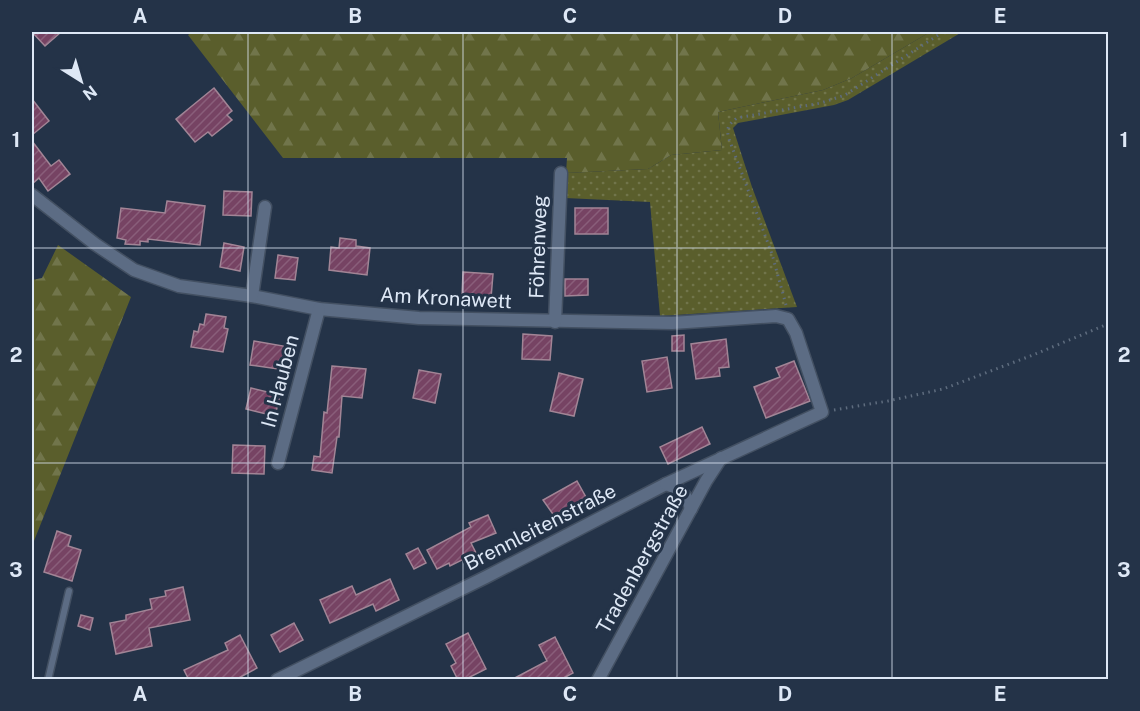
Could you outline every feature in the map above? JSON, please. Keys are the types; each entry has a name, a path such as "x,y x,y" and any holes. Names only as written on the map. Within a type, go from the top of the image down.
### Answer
{"street":[{"name":"Föhrenweg","path":"555,322 561,173"},
{"name":"Am Kronawett","path":"32,195 95,244 134,270 178,286 252,296 319,309 419,318 672,323 776,316 788,319"},
{"path":"252,296 265,207"},
{"name":"In Hauben","path":"278,464 319,309"},
{"path":"788,319 796,333 822,412"},
{"name":"Brennleitenstraße","path":"277,680 496,572 666,484 822,412"},
{"name":"Tradenbergstraße","path":"598,680 691,509 722,458"},
{"path":"666,484 683,494 691,509"}],"lane":[{"path":"48,680 69,591"}],"path":[{"path":"788,319 772,254 726,129 737,118 821,103 845,95 944,32"},
{"path":"822,412 943,389 1108,324"}],"green space":[{"path":"192,32 930,32 852,78 823,90 718,112 722,150 671,155 648,169 566,173 567,158 283,158 188,35"},
{"path":"930,32 962,32 848,100 834,105 738,123 733,128 752,187 797,307 660,316 650,202 565,198 566,173 648,169 671,155 722,150 718,112 823,90 852,78"},
{"path":"58,245 131,297 32,546 32,280 42,278"}],"building":[{"path":"32,32 61,32 45,46"},
{"path":"214,88 232,111 227,115 232,120 212,136 208,132 195,142 176,119"},
{"path":"32,99 49,121 32,135"},
{"path":"32,141 51,166 59,160 70,174 48,191 39,178 32,184"},
{"path":"224,191 252,192 251,216 223,215"},
{"path":"167,201 205,206 200,245 148,239 148,242 140,241 140,245 125,244 126,240 117,238 121,208 165,213"},
{"path":"575,208 608,208 608,234 575,234"},
{"path":"340,238 356,240 356,246 370,248 367,275 329,270 331,247 339,248"},
{"path":"224,243 244,247 240,271 220,267"},
{"path":"278,255 298,258 295,280 275,278"},
{"path":"463,272 493,274 491,298 462,297"},
{"path":"565,279 588,279 588,295 565,296"},
{"path":"206,314 226,317 224,328 228,329 223,352 191,347 194,331 198,332 200,324 204,325"},
{"path":"523,334 552,336 550,360 522,359"},
{"path":"684,335 684,351 672,351 672,336"},
{"path":"726,339 729,367 719,368 720,376 696,379 691,344"},
{"path":"254,341 289,347 285,370 250,365"},
{"path":"667,357 672,388 647,392 642,361"},
{"path":"794,361 810,401 766,418 754,387 780,377 776,368"},
{"path":"332,366 366,369 362,398 342,396 339,437 337,437 332,473 312,470 314,456 320,457 324,412 327,413"},
{"path":"419,370 441,374 435,403 413,398"},
{"path":"559,373 583,379 574,416 550,411"},
{"path":"251,388 280,395 275,416 246,409"},
{"path":"702,427 710,444 668,464 660,447"},
{"path":"233,445 265,446 264,474 232,473"},
{"path":"577,481 587,499 555,517 543,500"},
{"path":"488,515 496,533 471,543 476,553 450,566 449,563 437,569 427,550 471,527 469,523"},
{"path":"57,531 71,536 68,546 81,550 72,581 44,572"},
{"path":"418,548 426,563 414,569 406,554"},
{"path":"390,579 399,600 376,611 373,604 330,623 320,600 352,586 356,595"},
{"path":"183,587 190,620 149,628 152,646 116,654 110,623 126,620 126,615 152,609 150,599 166,596 165,591"},
{"path":"81,615 93,618 90,630 78,626"},
{"path":"294,623 303,640 280,652 271,635"},
{"path":"468,633 486,669 464,680 458,680 451,666 456,663 446,644"},
{"path":"240,635 257,668 235,680 189,680 184,670 228,650 225,643"},
{"path":"555,637 573,673 560,680 511,680 547,661 539,645"}]}
